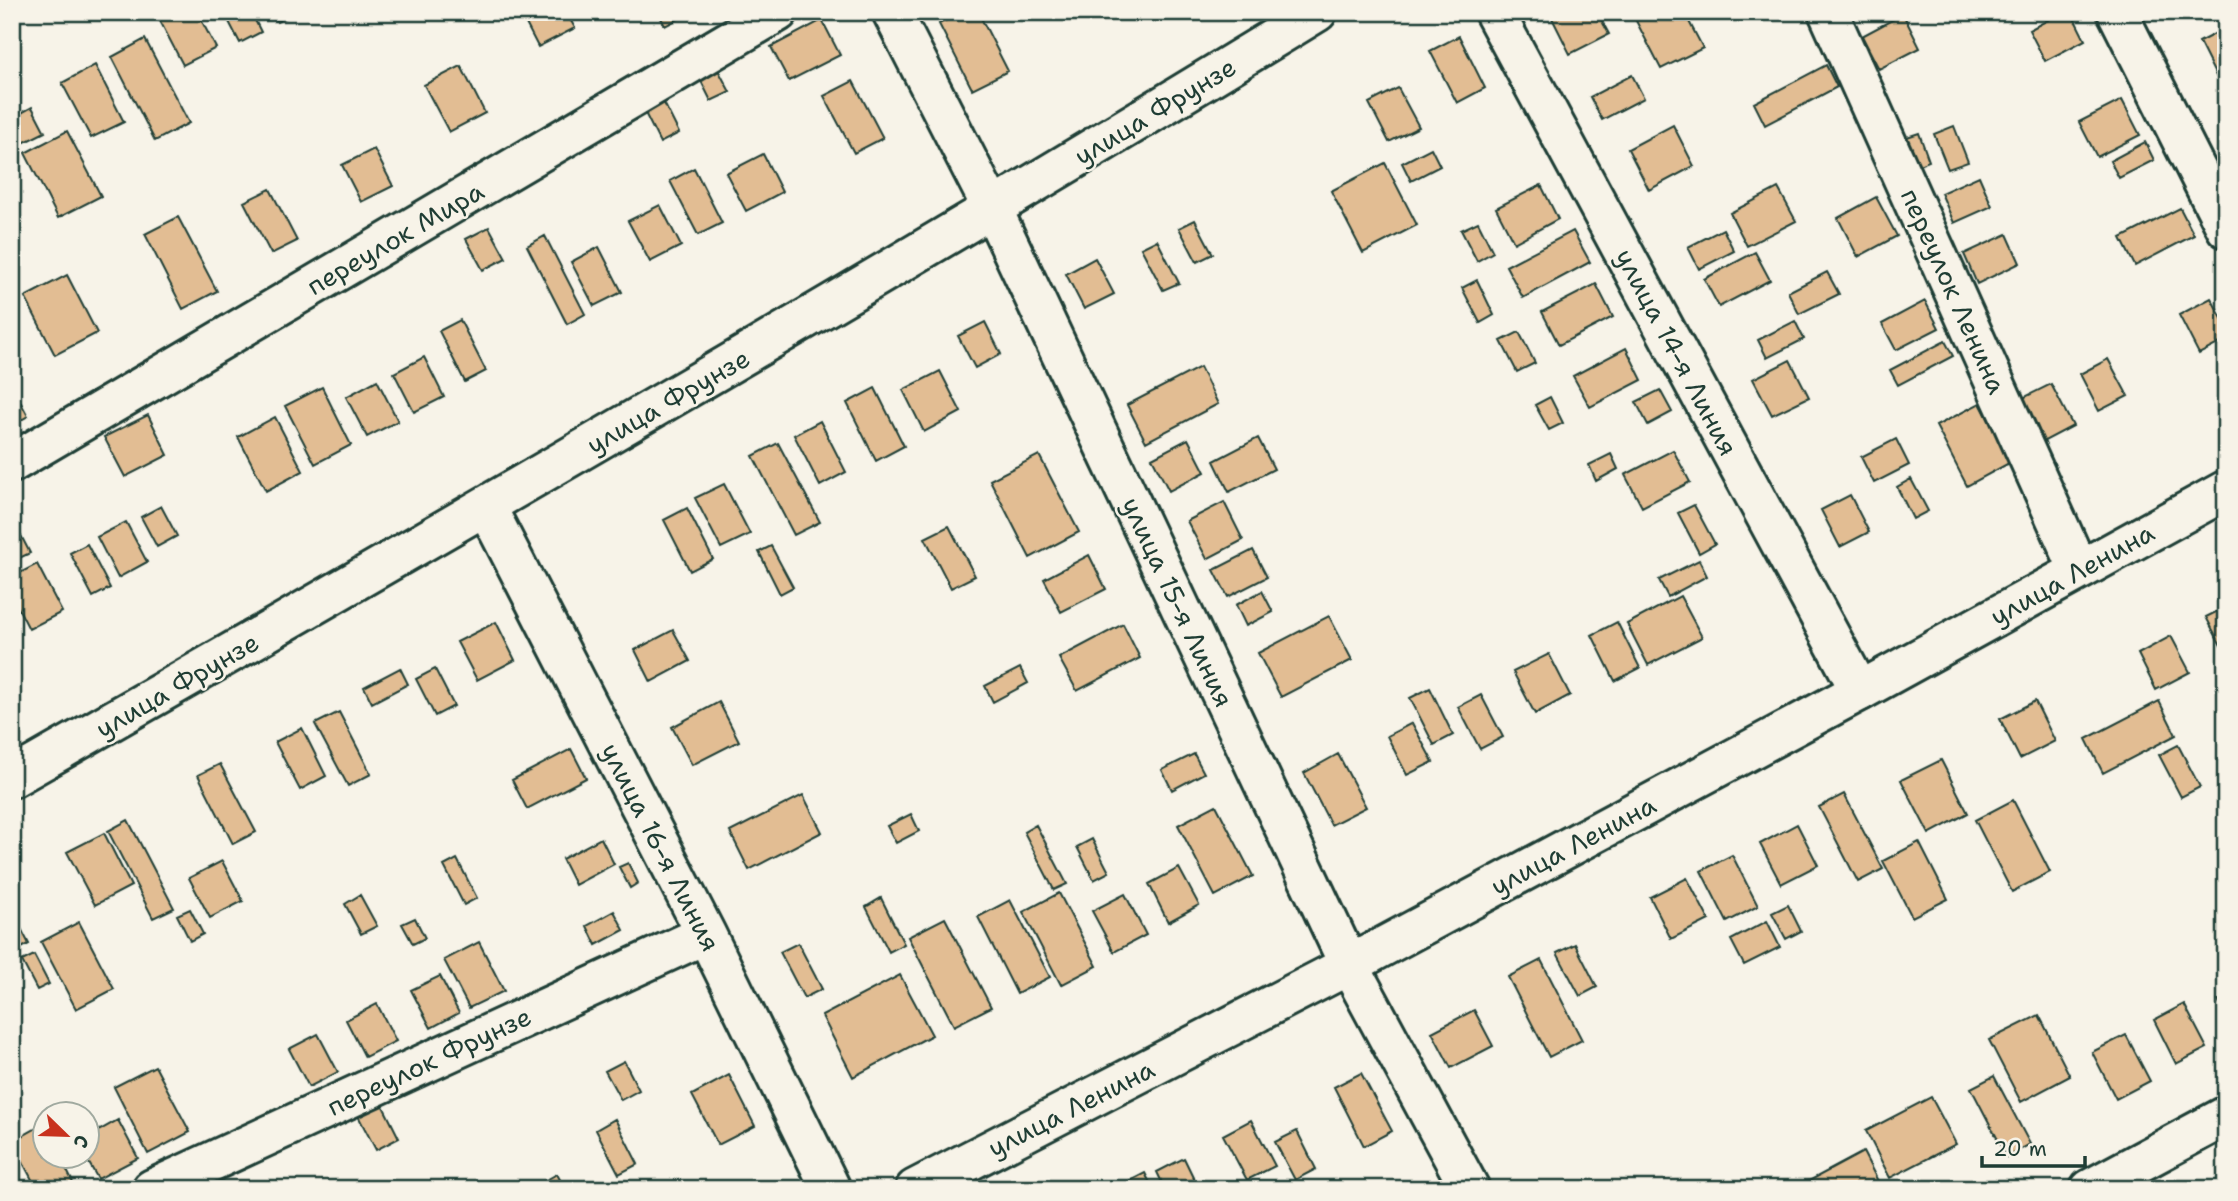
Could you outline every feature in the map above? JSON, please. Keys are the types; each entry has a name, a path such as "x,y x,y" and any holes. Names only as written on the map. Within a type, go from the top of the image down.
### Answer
{"street":[{"name":"переулок Мира","path":"12,463 778,12"},
{"name":"улица 15-я Линия","path":"892,12 993,210 1349,965 1470,1189"},
{"name":"улица Фрунзе","path":"12,778 487,508 993,210 1317,12"},
{"name":"улица 14-я Линия","path":"1494,12 1860,691"},
{"name":"переулок Ленина","path":"1828,12 2079,570"},
{"path":"2116,12 2226,228"},
{"name":"улица Ленина","path":"915,1189 1349,965 1860,691 2226,490"},
{"name":"улица 16-я Линия","path":"487,508 706,934 831,1189"},
{"name":"переулок Фрунзе","path":"152,1189 706,934"},
{"path":"2090,1189 2226,1116"}],"building":[{"path":"172,12 197,12 216,48 183,65 159,19"},
{"path":"224,12 251,12 261,32 240,43"},
{"path":"272,12 297,12 277,22"},
{"path":"520,12 566,12 575,28 538,47"},
{"path":"658,12 682,12 684,16 665,26"},
{"path":"961,12 978,12 1008,71 972,89 939,24"},
{"path":"1549,12 1597,12 1609,34 1570,54"},
{"path":"1643,12 1684,12 1703,48 1661,69 1634,17"},
{"path":"2063,12 2071,12 2085,40 2045,61 2029,30"},
{"path":"1903,14 1920,48 1879,69 1862,36"},
{"path":"822,20 840,55 789,81 771,47"},
{"path":"2226,28 2226,81 2220,84 2199,42"},
{"path":"1459,36 1485,88 1457,103 1430,51"},
{"path":"145,39 189,123 155,141 112,57"},
{"path":"714,62 730,92 711,101 696,71"},
{"path":"95,65 124,122 91,138 62,83"},
{"path":"1826,65 1837,87 1765,125 1754,103"},
{"path":"461,66 485,113 449,132 424,85"},
{"path":"1632,75 1644,98 1602,120 1590,97"},
{"path":"853,81 883,138 854,153 824,96"},
{"path":"1398,88 1419,127 1389,142 1369,103"},
{"path":"2122,100 2140,135 2097,157 2079,122"},
{"path":"663,101 679,133 660,143 644,111"},
{"path":"32,107 45,132 21,144 12,128 12,118"},
{"path":"1673,125 1694,166 1649,190 1628,149"},
{"path":"1954,126 1968,162 1948,169 1934,134"},
{"path":"67,131 101,196 58,218 25,153"},
{"path":"1919,133 1929,161 1914,167 1904,138"},
{"path":"2145,142 2154,160 2119,178 2110,161"},
{"path":"1431,148 1440,166 1411,181 1402,163"},
{"path":"374,149 393,186 361,202 342,165"},
{"path":"763,154 782,192 746,211 726,173"},
{"path":"1385,163 1417,225 1363,253 1331,191"},
{"path":"694,168 722,223 698,235 670,181"},
{"path":"1979,176 1992,206 1954,223 1941,193"},
{"path":"1541,185 1558,219 1514,243 1496,208"},
{"path":"1778,188 1796,221 1747,246 1730,213"},
{"path":"270,189 297,241 271,254 244,202"},
{"path":"1876,197 1897,236 1858,257 1838,218"},
{"path":"660,205 681,246 650,262 628,221"},
{"path":"2180,208 2194,235 2135,266 2121,238"},
{"path":"178,217 217,291 183,309 145,234"},
{"path":"1195,220 1213,254 1197,262 1179,228"},
{"path":"1478,222 1493,252 1477,261 1461,230"},
{"path":"489,227 506,258 483,270 466,239"},
{"path":"1723,229 1734,251 1699,269 1688,247"},
{"path":"1573,231 1590,262 1523,298 1506,266"},
{"path":"2007,234 2020,263 1977,284 1964,254"},
{"path":"545,236 585,314 567,324 527,246"},
{"path":"1157,240 1179,283 1163,290 1141,248"},
{"path":"599,247 622,292 594,306 571,262"},
{"path":"1755,252 1770,280 1719,307 1704,279"},
{"path":"1095,258 1114,294 1084,309 1066,274"},
{"path":"1827,272 1839,294 1799,314 1788,292"},
{"path":"67,275 97,333 55,355 25,297"},
{"path":"1477,280 1494,315 1480,323 1462,288"},
{"path":"1596,284 1613,317 1559,345 1542,312"},
{"path":"2211,298 2226,326 2226,340 2199,354 2179,315"},
{"path":"1925,301 1939,328 1896,350 1882,324"},
{"path":"460,320 486,371 465,382 439,331"},
{"path":"1795,321 1804,339 1767,358 1758,340"},
{"path":"985,322 1001,354 975,368 958,336"},
{"path":"1519,332 1535,363 1517,372 1501,341"},
{"path":"1945,341 1953,356 1898,385 1890,370"},
{"path":"1626,348 1642,380 1590,407 1573,376"},
{"path":"424,357 444,397 414,412 394,373"},
{"path":"2108,359 2128,396 2099,411 2080,374"},
{"path":"1790,360 1809,397 1772,415 1753,379"},
{"path":"1200,367 1218,404 1146,442 1127,405"},
{"path":"940,371 961,412 924,432 903,390"},
{"path":"377,380 398,421 367,437 346,397"},
{"path":"2051,384 2073,426 2039,444 2017,401"},
{"path":"12,386 28,416 12,425"},
{"path":"322,387 351,445 315,464 285,406"},
{"path":"875,388 904,446 876,461 847,403"},
{"path":"1660,390 1672,412 1648,425 1636,402"},
{"path":"1550,397 1563,423 1549,430 1535,405"},
{"path":"1980,403 2011,462 1967,486 1936,426"},
{"path":"148,415 168,455 125,477 104,437"},
{"path":"275,417 303,471 266,491 238,437"},
{"path":"820,421 846,472 820,486 794,435"},
{"path":"1258,438 1274,469 1229,492 1214,461"},
{"path":"1188,439 1205,472 1169,491 1152,458"},
{"path":"1896,439 1909,465 1874,483 1861,457"},
{"path":"778,443 820,522 794,535 753,456"},
{"path":"1673,450 1690,482 1642,507 1625,475"},
{"path":"1611,454 1618,469 1596,481 1589,465"},
{"path":"1039,455 1079,532 1030,558 990,480"},
{"path":"1911,479 1928,511 1913,519 1897,487"},
{"path":"724,484 750,534 721,548 695,498"},
{"path":"1850,495 1869,532 1840,547 1821,510"},
{"path":"1224,502 1243,540 1207,559 1187,521"},
{"path":"1694,505 1715,544 1699,553 1678,513"},
{"path":"161,506 177,536 157,547 141,517"},
{"path":"687,508 713,559 690,571 664,520"},
{"path":"14,522 30,553 13,561 12,523"},
{"path":"126,522 147,562 118,578 97,537"},
{"path":"949,526 975,576 951,588 925,538"},
{"path":"87,544 110,588 93,597 70,553"},
{"path":"771,546 793,587 780,594 759,552"},
{"path":"1253,550 1267,577 1228,597 1214,570"},
{"path":"1089,555 1106,589 1061,612 1044,579"},
{"path":"1699,560 1707,576 1668,597 1659,580"},
{"path":"37,564 62,612 29,629 12,596 12,577"},
{"path":"1262,591 1273,612 1246,626 1236,605"},
{"path":"1680,596 1702,637 1648,665 1627,624"},
{"path":"2226,607 2226,655 2206,617"},
{"path":"1329,616 1352,660 1281,697 1258,653"},
{"path":"496,622 515,660 477,680 457,642"},
{"path":"1617,622 1640,668 1615,681 1592,635"},
{"path":"1123,624 1140,658 1077,691 1059,658"},
{"path":"673,630 690,661 651,682 635,650"},
{"path":"2171,636 2190,672 2156,690 2138,654"},
{"path":"1549,654 1570,695 1535,714 1513,672"},
{"path":"400,668 408,684 372,703 364,687"},
{"path":"1020,668 1028,683 993,702 985,686"},
{"path":"435,669 454,706 435,716 416,679"},
{"path":"1430,688 1453,735 1434,745 1410,698"},
{"path":"1481,695 1503,737 1480,749 1458,707"},
{"path":"2035,701 2055,741 2020,759 2000,719"},
{"path":"2159,701 2176,735 2103,773 2086,739"},
{"path":"719,702 739,741 692,765 672,727"},
{"path":"339,712 371,774 348,786 315,724"},
{"path":"1412,723 1433,762 1407,775 1387,736"},
{"path":"302,728 326,776 300,790 275,742"},
{"path":"2178,745 2200,787 2181,797 2159,755"},
{"path":"571,749 586,778 527,809 512,780"},
{"path":"1194,754 1204,773 1172,790 1162,770"},
{"path":"1338,754 1366,807 1331,825 1304,773"},
{"path":"1941,760 1968,813 1929,834 1901,780"},
{"path":"220,764 256,832 233,844 198,775"},
{"path":"1844,794 1883,869 1858,882 1819,807"},
{"path":"803,795 822,832 749,870 730,832"},
{"path":"2013,800 2050,872 2012,892 1975,820"},
{"path":"1216,805 1253,876 1215,896 1178,825"},
{"path":"911,814 919,831 896,843 887,826"},
{"path":"128,820 174,908 153,918 108,831"},
{"path":"1797,824 1818,865 1781,884 1760,844"},
{"path":"1036,825 1067,884 1054,890 1024,832"},
{"path":"104,833 131,886 95,905 67,852"},
{"path":"601,838 614,864 575,885 562,859"},
{"path":"1092,839 1109,872 1094,880 1077,847"},
{"path":"1919,842 1948,899 1912,917 1883,861"},
{"path":"1732,855 1758,906 1727,922 1701,871"},
{"path":"457,859 477,898 464,905 444,866"},
{"path":"222,861 243,901 210,918 189,878"},
{"path":"628,863 638,883 630,888 619,867"},
{"path":"1179,868 1199,905 1168,922 1149,884"},
{"path":"1687,878 1709,920 1671,939 1650,897"},
{"path":"1059,893 1097,966 1061,985 1023,912"},
{"path":"1125,894 1146,935 1114,952 1092,911"},
{"path":"360,895 377,926 361,934 345,904"},
{"path":"881,898 904,944 889,952 866,907"},
{"path":"1010,900 1050,977 1017,994 978,917"},
{"path":"1788,905 1801,931 1786,939 1772,913"},
{"path":"190,909 203,934 190,941 177,915"},
{"path":"12,911 29,944 12,953"},
{"path":"614,911 624,930 596,945 587,926"},
{"path":"415,918 425,938 413,944 402,924"},
{"path":"945,918 991,1007 954,1026 908,937"},
{"path":"1767,921 1780,947 1744,965 1731,940"},
{"path":"79,922 114,989 76,1009 41,942"},
{"path":"479,942 504,991 469,1008 444,960"},
{"path":"798,943 822,989 804,998 780,952"},
{"path":"1575,944 1597,987 1580,996 1557,953"},
{"path":"34,955 49,984 37,990 22,961"},
{"path":"1541,960 1582,1040 1549,1057 1508,977"},
{"path":"900,975 932,1035 853,1077 822,1016"},
{"path":"440,976 459,1013 431,1028 411,990"},
{"path":"2226,998 2226,1016 2218,1001"},
{"path":"377,1004 396,1041 365,1057 346,1020"},
{"path":"2184,1004 2207,1048 2176,1064 2154,1020"},
{"path":"1474,1010 1493,1046 1451,1068 1432,1032"},
{"path":"2039,1015 2070,1076 2021,1102 1989,1040"},
{"path":"318,1034 338,1072 309,1087 289,1049"},
{"path":"2126,1035 2150,1081 2116,1099 2092,1052"},
{"path":"624,1061 639,1090 621,1100 605,1071"},
{"path":"155,1066 190,1132 148,1154 114,1087"},
{"path":"1361,1073 1392,1131 1364,1146 1334,1087"},
{"path":"729,1075 755,1126 718,1145 692,1095"},
{"path":"1994,1076 2030,1144 2007,1157 1971,1088"},
{"path":"1931,1097 1956,1144 1890,1178 1866,1131"},
{"path":"380,1100 399,1138 376,1150 356,1112"},
{"path":"615,1119 638,1164 619,1174 596,1130"},
{"path":"118,1120 138,1158 98,1179 93,1170 102,1170 102,1129"},
{"path":"1251,1120 1275,1166 1247,1180 1223,1135"},
{"path":"32,1131 32,1170 67,1170 76,1189 37,1189 12,1142"},
{"path":"1297,1131 1316,1169 1295,1180 1275,1142"},
{"path":"1863,1152 1882,1189 1813,1189 1809,1181"},
{"path":"1184,1158 1199,1189 1165,1189 1157,1172"},
{"path":"1145,1173 1153,1189 1119,1189 1118,1187"},
{"path":"557,1174 565,1189 535,1189 534,1187"}]}
